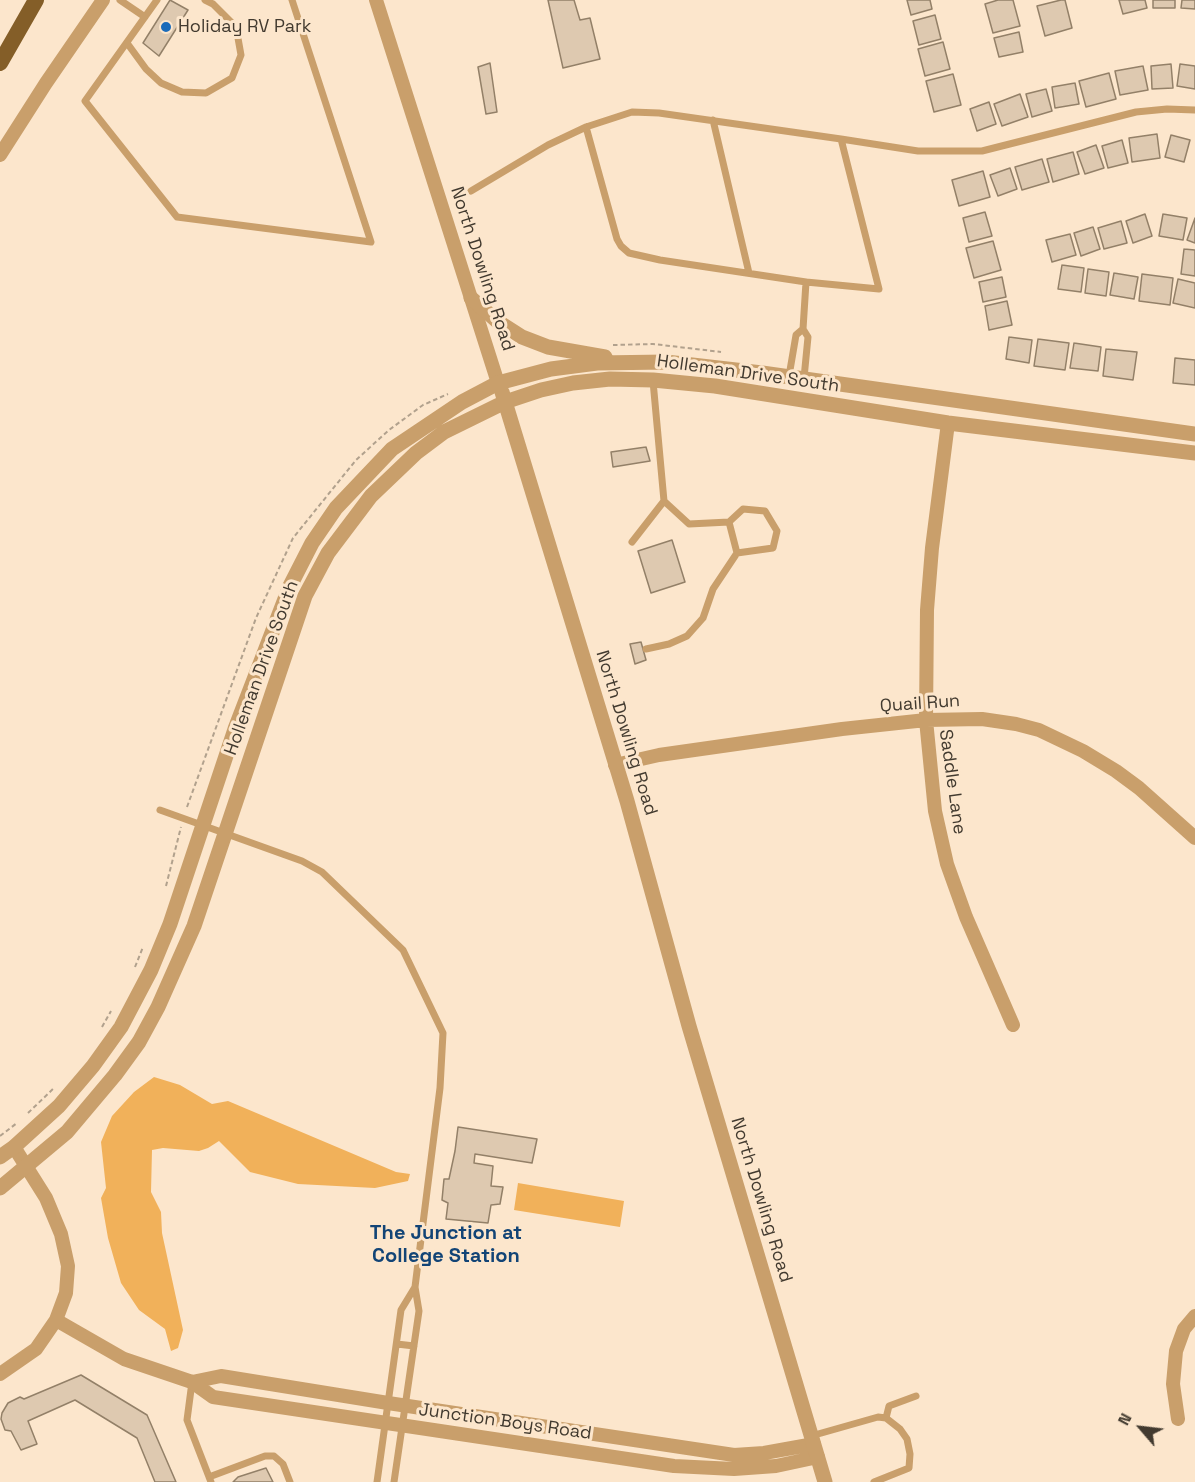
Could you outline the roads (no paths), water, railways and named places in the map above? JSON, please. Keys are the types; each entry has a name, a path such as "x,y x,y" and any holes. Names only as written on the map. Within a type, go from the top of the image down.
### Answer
{"highway":[{"path":"0,63 36,0"}],"street":[{"path":"0,155 103,0"},
{"name":"North Dowling Road","path":"376,0 558,572 627,801 692,1038 825,1482"},
{"path":"471,298 497,321 522,337 548,347 632,361"},
{"name":"Holleman Drive South","path":"0,1157 59,1106 93,1066 121,1027 151,970 204,825 235,729 290,586 312,543 336,508 392,449 453,407 498,383 551,369 597,363 666,362 797,378 1195,434"},
{"name":"Holleman Drive South","path":"0,1188 67,1132 89,1108 139,1042 158,1007 194,926 305,596 328,553 370,496 416,453 444,432 505,402 541,390 573,383 610,379 653,380 715,386 948,423 1195,453"},
{"name":"Saddle Lane","path":"948,423 932,548 927,610 926,720 935,812 947,864 966,916 1013,1025"},
{"name":"Quail Run","path":"615,765 659,755 842,729 926,720 982,719 1016,724 1061,739 1116,771 1192,830"},
{"path":"0,1374 36,1349 56,1320 66,1293 68,1266 61,1234 46,1198 14,1147"},
{"path":"1178,1419 1173,1384 1176,1352 1184,1329 1195,1316"},
{"name":"Junction Boys Road","path":"56,1320 124,1359 192,1382 213,1397 674,1466 734,1469 776,1466 814,1446"},
{"name":"Junction Boys Road","path":"192,1382 221,1376 734,1455 814,1446"}],"lane":[{"path":"120,0 145,17"},
{"path":"157,0 85,100 177,217 371,242 292,0"},
{"path":"127,43 146,69 161,83 182,92 206,93 232,78 241,55 236,27 213,4 205,0"},
{"path":"471,191 548,145 586,127 632,112 713,120 918,151 982,151 1136,112 1167,109 1195,110"},
{"path":"713,120 749,273"},
{"path":"586,127 617,239 629,253 660,260 806,282 879,289 841,139"},
{"path":"797,378 808,337 803,329 806,282"},
{"path":"797,378 796,335 803,329"},
{"path":"653,380 664,501 689,524 729,522 742,510 765,511 777,531 773,548 736,553"},
{"path":"632,542 664,501"},
{"path":"646,649 669,644 687,636 703,618 713,589 736,553 729,522"},
{"path":"160,810 302,861 322,872 403,950 443,1034 440,1088 415,1287 419,1311 394,1482"},
{"path":"377,1482 401,1310 415,1287"},
{"path":"396,1344 414,1346"},
{"path":"192,1382 187,1420 210,1479 265,1456 274,1456 283,1464 290,1482"},
{"path":"886,1418 889,1406 916,1396"},
{"path":"814,1446 841,1426 878,1417 886,1418 900,1429 906,1439 910,1454 909,1468 874,1482"}],"place":[{"name":"Holiday RV Park","path":"166,27"}],"district":[{"name":"The Junction at College Station","path":"446,1246"}]}
